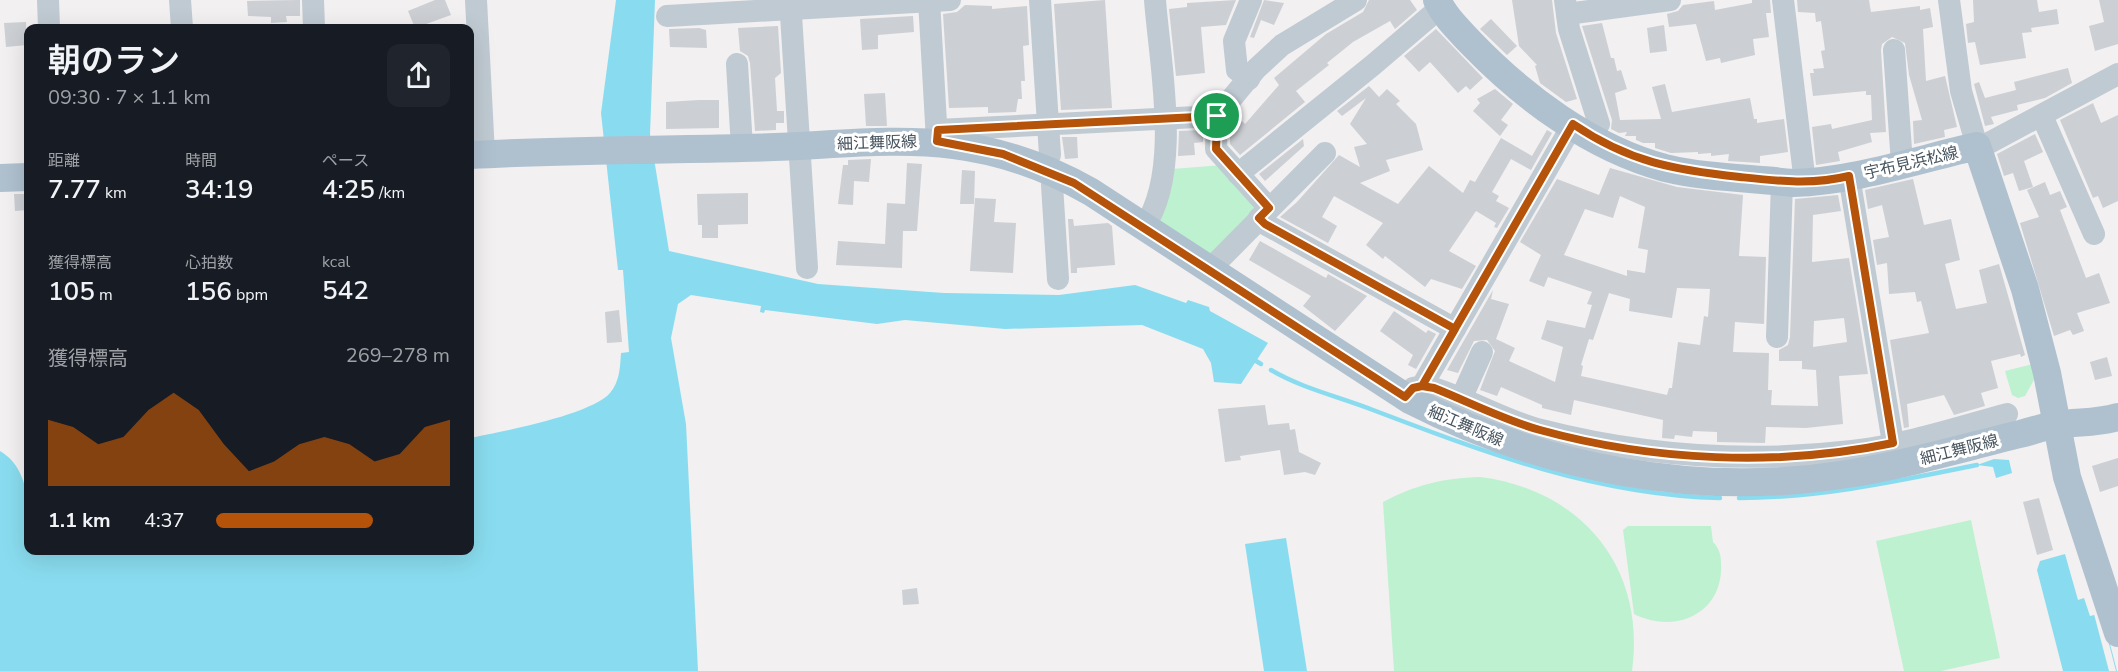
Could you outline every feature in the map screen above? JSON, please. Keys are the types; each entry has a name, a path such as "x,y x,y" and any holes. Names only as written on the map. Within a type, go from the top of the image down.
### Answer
{"main road":[{"name":"宇布見浜松線","path":"1439,4 1500,73 1582,130 1631,157 1666,168 1794,182 1849,176 1977,146 2025,289 2056,425"},
{"name":"細江舞阪線","path":"477,155 742,148 937,136 1053,165 1209,270 1413,392 1460,424 1540,453 1622,472 1705,481 1780,481 1845,474 1901,464 2056,425"},
{"path":"0,178 24,177"},
{"path":"2056,425 2090,404 2118,396"},
{"path":"2056,425 2095,423 2118,417"},
{"path":"2056,425 2067,477 2118,633"}],"street":[{"path":"48,0 50,24"},
{"path":"180,0 182,24"},
{"path":"313,0 314,24"},
{"path":"476,0 477,155"},
{"path":"667,16 710,7 936,0 937,136 1048,125 1217,116"},
{"path":"1040,0 1048,125 1053,165 1052,185 1058,279"},
{"path":"1144,227 1157,203 1164,175 1167,145 1155,0"},
{"path":"1249,79 1237,70 1234,41 1251,0"},
{"path":"1356,0 1282,45 1249,79 1217,116 1216,149 1238,174 1264,213 1265,224 1455,329"},
{"path":"1413,392 1582,130 1599,124 1569,29 1566,7 1670,0"},
{"path":"1777,337 1794,182 1782,0"},
{"path":"1949,0 1961,91 1977,146 1987,144 2042,116 2118,74"},
{"path":"1238,174 1373,66 1439,4"},
{"path":"788,5 807,268"},
{"path":"1894,50 1902,164"},
{"path":"737,64 742,148"},
{"path":"2042,116 2094,234"},
{"path":"1209,270 1325,153"},
{"path":"1849,176 1893,443"},
{"path":"1461,399 1482,352"},
{"path":"1413,392 1434,388 1539,430 1653,452 1773,457 1854,451 2007,414"}],"green space":[{"path":"1223,165 1263,208 1215,257 1157,219 1172,169"},
{"path":"2033,364 2035,378 2025,396 2018,398 2012,395 2005,371"},
{"path":"1480,477 1516,485 1549,498 1577,517 1600,540 1617,567 1628,599 1634,633 1632,671 1394,671 1383,502 1430,484"},
{"path":"1971,520 2000,658 1941,671 1904,671 1876,541"},
{"path":"1628,526 1711,526 1713,542 1721,557 1720,580 1715,595 1706,607 1681,620 1666,622 1650,620 1634,614 1623,530"}],"water":[{"path":"616,0 655,0 650,134 669,251 818,284 944,293 1059,295 1135,285 1186,303 1188,300 1209,307 1210,311 1268,343 1241,384 1214,382 1211,363 1203,349 1142,325 1005,329 905,320 877,324 765,310 764,313 760,312 761,306 691,295 678,304 671,338 686,424 698,671 0,671 0,451 19,470 24,483 24,555 474,555 474,437 544,422 600,401 616,384 621,353 629,352 623,270 618,270 601,113"},
{"path":"1994,459 2009,460 2012,473 1996,478 1993,467 1977,465"},
{"path":"1286,538 1307,671 1264,671 1245,544"},
{"path":"2065,554 2078,600 2084,598 2090,616 2102,613 2117,671 2063,671 2037,570 2040,561"}],"pier":[{"path":"2101,613 2116,671 2109,671 2094,614"}],"building":[{"path":"300,0 300,16 286,16 287,22 271,23 271,17 248,16 247,1"},
{"path":"435,0 445,0 451,15 426,24 413,24 408,11"},
{"path":"1105,0 1112,108 1061,110 1054,4"},
{"path":"1236,0 1226,25 1201,27 1205,73 1176,76 1169,9 1187,7 1187,3"},
{"path":"1264,0 1284,3 1274,25 1261,20 1254,38 1250,37"},
{"path":"1369,0 1410,0 1417,10 1395,29 1390,21 1353,42 1327,63 1329,65 1296,91 1305,102 1240,155 1230,144 1230,132 1242,121 1245,124 1279,85 1274,78 1326,34 1363,12"},
{"path":"1512,0 1552,0 1556,33 1577,99 1566,102 1540,83 1535,66 1537,65 1519,46"},
{"path":"1752,0 1770,0 1771,13 1766,13 1769,37 1753,39 1755,55 1721,63 1720,58 1706,61 1696,24 1669,27 1667,14 1678,11 1683,5 1714,1 1715,10 1752,3"},
{"path":"1797,0 1869,0 1871,12 1920,6 1920,10 1930,8 1933,27 1923,29 1926,81 1945,76 1957,127 1944,130 1945,137 1914,144 1913,121 1922,120 1909,75 1905,43 1892,37 1882,44 1881,50 1886,132 1870,133 1872,142 1838,152 1840,161 1816,165 1812,127 1831,124 1832,129 1872,120 1871,95 1866,95 1866,91 1813,96 1810,73 1814,73 1813,69 1824,68 1821,51 1825,50 1821,21 1816,22 1815,13 1798,12"},
{"path":"1973,0 2037,0 2039,12 2057,9 2059,24 2031,28 2032,32 2022,33 2026,58 1980,65 1975,42 1968,43 1966,24 1974,22"},
{"path":"2099,0 2118,0 2118,44 2095,51 2089,26 2104,22"},
{"path":"965,5 992,6 992,9 1027,6 1029,45 1023,46 1025,81 1021,81 1022,99 1018,99 1016,112 988,113 988,107 949,108 943,14 957,12"},
{"path":"913,16 914,32 878,35 878,49 862,50 860,19"},
{"path":"1491,19 1517,46 1507,55 1480,29"},
{"path":"26,22 24,24 24,45 6,47 4,23"},
{"path":"1602,23 1611,58 1614,58 1617,71 1621,70 1627,89 1615,93 1620,120 1661,119 1652,87 1665,84 1672,112 1750,98 1754,119 1757,119 1757,123 1784,119 1788,152 1760,156 1760,163 1728,161 1729,154 1711,156 1711,153 1698,154 1698,152 1671,153 1655,148 1655,143 1643,143 1636,140 1636,136 1625,136 1627,132 1619,133 1611,129 1612,120 1582,26"},
{"path":"1664,25 1667,51 1650,53 1647,28"},
{"path":"778,26 781,73 775,78 777,111 784,111 784,123 776,123 776,130 755,131 750,63 748,56 740,51 738,28"},
{"path":"699,28 706,30 707,48 670,47 669,29"},
{"path":"1436,29 1483,78 1470,90 1466,86 1458,93 1430,62 1419,72 1404,56"},
{"path":"2068,68 2072,83 2045,98 2017,105 2018,110 1991,117 1994,124 1985,126 1974,84 1979,82 1985,98 2016,90 2014,82"},
{"path":"1369,86 1379,97 1387,89 1400,101 1396,104 1416,124 1423,150 1386,160 1390,171 1360,183 1398,204 1429,166 1463,193 1470,180 1475,182 1501,138 1532,156 1547,130 1552,133 1531,170 1511,159 1492,192 1499,196 1496,201 1509,208 1497,228 1494,227 1496,223 1476,211 1449,251 1476,266 1462,289 1431,279 1425,287 1385,256 1383,259 1366,245 1383,223 1334,196 1322,217 1337,226 1328,243 1280,217 1297,202 1339,155 1360,167 1354,147 1367,144 1350,124 1366,98 1342,116 1337,111"},
{"path":"1495,89 1513,104 1501,120 1508,125 1500,136 1473,111 1480,103 1477,99"},
{"path":"885,93 887,126 866,126 864,94"},
{"path":"719,100 719,128 666,129 666,102"},
{"path":"2093,103 2101,123 2118,115 2118,201 2103,208 2098,196 2093,198 2060,120"},
{"path":"1203,130 1203,142 1194,143 1195,155 1178,156 1179,131"},
{"path":"2035,134 2043,152 2024,161 2033,187 2019,191 2013,173 2004,176 1997,154"},
{"path":"1062,137 1077,137 1078,158 1065,159"},
{"path":"1303,139 1304,146 1265,181 1259,174"},
{"path":"871,159 869,182 854,181 853,205 838,204 843,165 848,165 848,160"},
{"path":"907,163 922,164 917,231 903,231 902,268 836,265 838,241 885,244 887,203 905,204"},
{"path":"1610,168 1677,187 1743,195 1739,256 1766,257 1764,324 1735,322 1733,352 1769,353 1768,390 1772,390 1771,405 1818,406 1816,370 1802,369 1802,361 1779,361 1779,350 1788,345 1790,337 1795,199 1838,195 1841,211 1813,215 1812,262 1849,258 1868,374 1839,376 1843,424 1806,428 1766,427 1765,443 1717,442 1717,432 1693,431 1692,437 1675,435 1674,439 1662,438 1663,420 1574,400 1571,415 1542,408 1542,405 1501,387 1497,396 1480,390 1495,351 1487,340 1474,341 1458,373 1447,370 1493,290 1491,299 1509,304 1496,339 1515,348 1509,361 1555,382 1563,347 1541,339 1547,320 1585,328 1592,305 1587,304 1592,292 1548,277 1544,287 1529,281 1541,255 1520,242 1557,179 1599,195","holes":["1620,196 1645,207 1638,248 1648,250 1645,273 1627,270 1627,276 1564,255 1585,209 1613,218","1677,288 1710,289 1708,317 1704,316 1700,345 1678,342 1672,388 1669,388 1667,395 1581,376 1583,366 1581,365 1589,339 1593,340 1609,293 1630,299 1629,311 1672,318","1844,318 1847,342 1813,347 1814,321"]},
{"path":"962,170 975,171 974,204 960,204"},
{"path":"1913,179 1924,225 1951,219 1960,260 1945,264 1956,309 1987,303 1979,270 1999,264 2025,355 2021,357 2020,354 1991,361 1998,388 1981,393 1985,406 1954,415 1944,395 1907,404 1909,427 1904,428 1890,340 1929,333 1921,301 1917,302 1915,292 1889,294 1887,263 1877,265 1873,240 1889,237 1882,205 1868,209 1865,190"},
{"path":"2045,182 2050,195 2060,191 2067,207 2060,210 2086,278 2099,273 2110,303 2077,313 2084,331 2073,335 2070,330 2054,336 2020,223 2039,217 2027,190"},
{"path":"748,193 748,224 718,225 718,238 702,238 702,225 698,225 697,194"},
{"path":"14,194 24,194 24,210 15,211"},
{"path":"975,198 996,199 994,222 1016,223 1013,273 970,271"},
{"path":"1068,219 1073,219 1074,226 1108,223 1112,226 1115,265 1077,268 1077,273 1071,273"},
{"path":"1260,241 1326,278 1328,274 1367,296 1335,331 1303,306 1311,296 1249,260"},
{"path":"619,310 622,342 607,343 605,312"},
{"path":"1394,311 1426,333 1428,330 1436,334 1416,369 1408,365 1413,355 1380,331"},
{"path":"2107,357 2112,376 2095,380 2090,362"},
{"path":"1265,405 1268,425 1289,423 1290,430 1295,429 1299,452 1321,463 1315,475 1305,472 1284,475 1280,450 1240,456 1241,460 1225,462 1218,409"},
{"path":"2118,458 2118,486 2100,492 2092,466"},
{"path":"2039,498 2053,550 2037,555 2023,502"},
{"path":"917,588 919,604 903,605 902,590"}],"waterway":[{"path":"1256,361 1261,364"},
{"path":"1271,370 1308,387 1500,456 1543,469 1630,489 1720,498"},
{"path":"1739,498 1829,492 1977,465"}],"route":[{"path":"1217,116 938,130 937,141 1003,154 1039,166 1074,183 1405,397 1407,392 1413,388 1422,386 1455,329 1573,124 1615,150 1666,168 1792,183 1826,181 1849,176 1893,443 1854,451 1773,457 1653,452 1539,430 1434,388 1422,386 1455,329 1265,224 1259,218 1269,208 1216,149 1217,116"}]}
